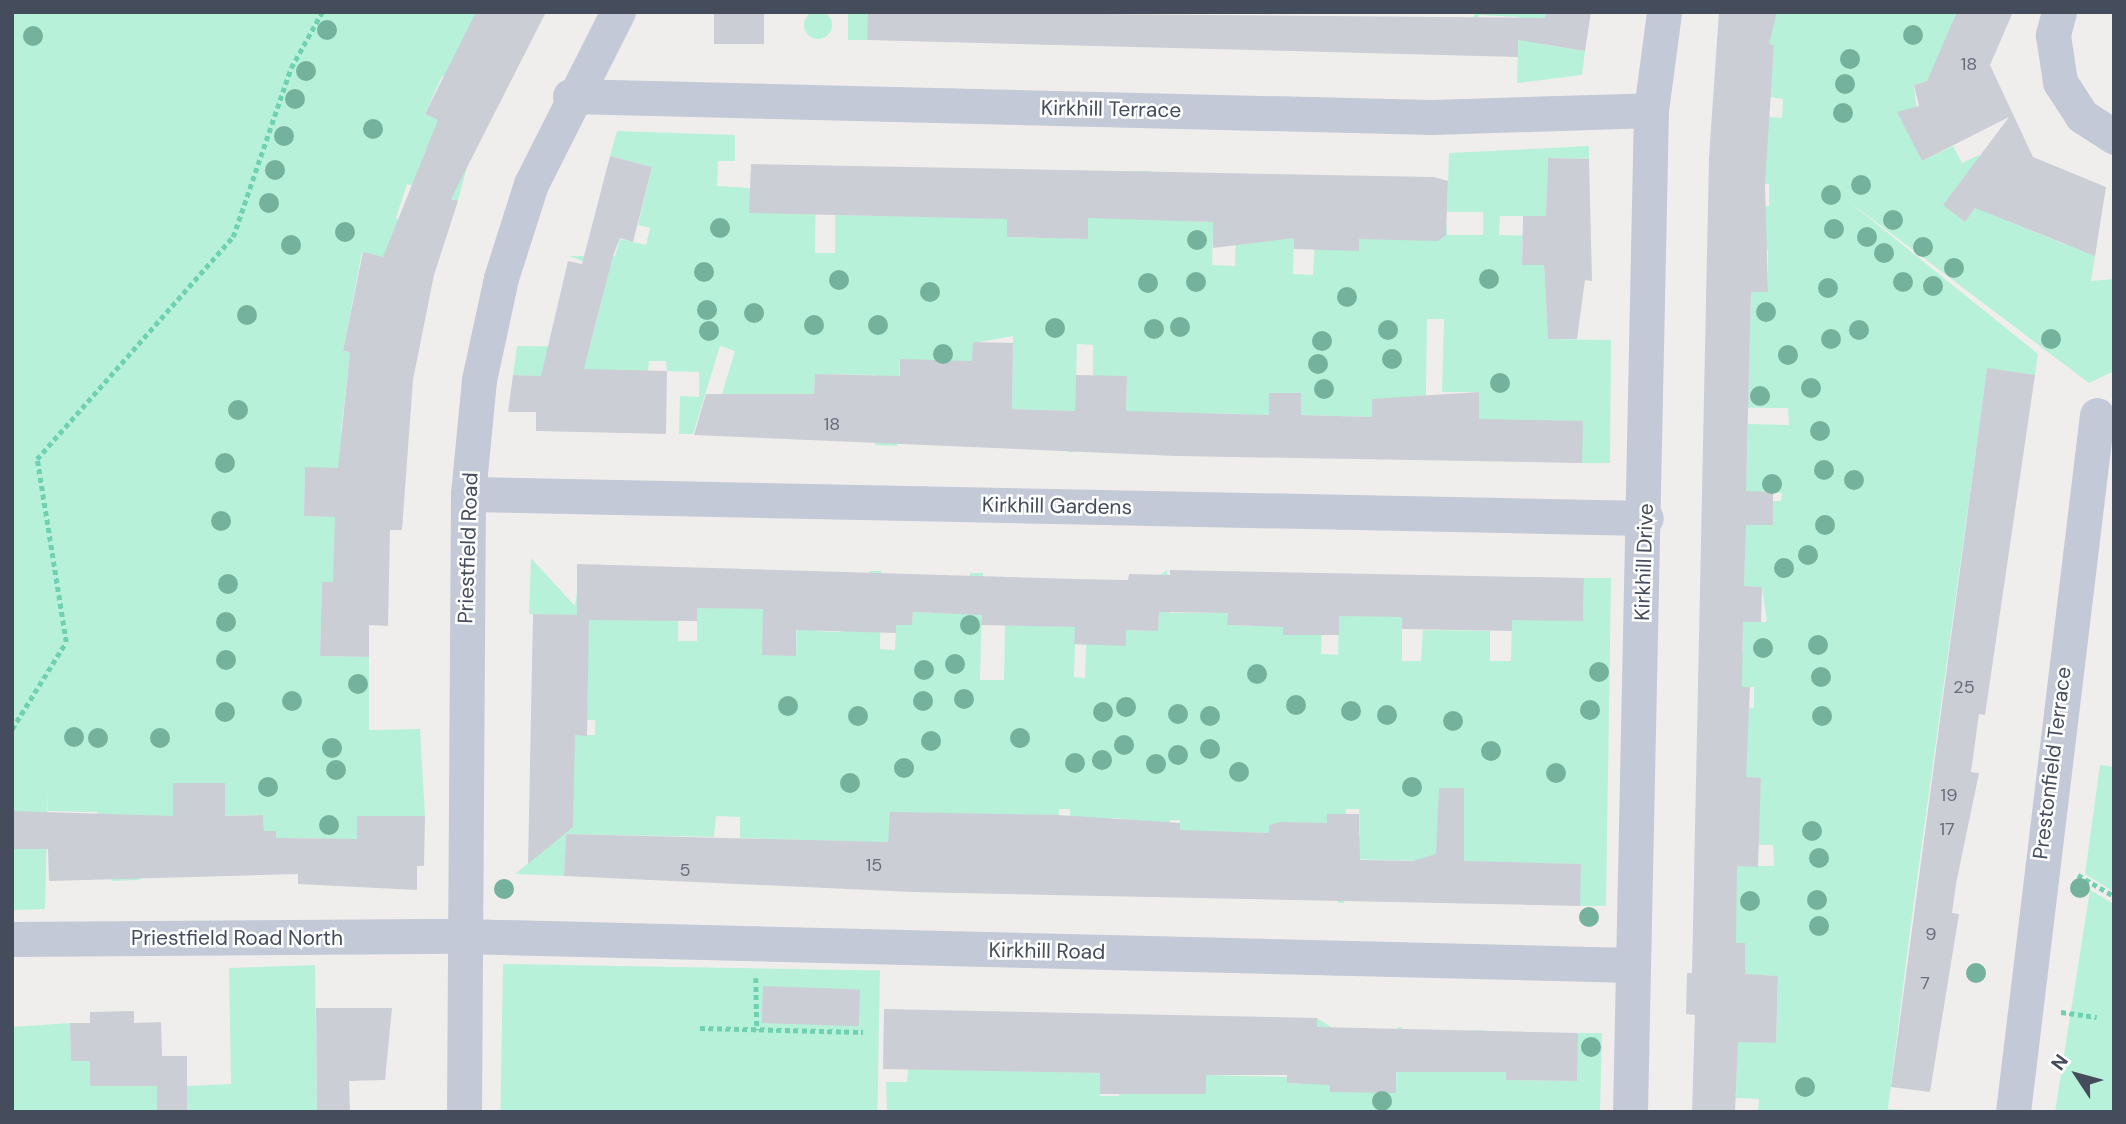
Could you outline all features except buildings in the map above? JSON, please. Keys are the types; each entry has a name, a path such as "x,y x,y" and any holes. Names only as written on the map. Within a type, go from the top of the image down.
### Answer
{"street":[{"name":"Priestfield Road","path":"464,1112 462,936 468,494 479,380 501,278 531,184 570,96 618,12"},
{"name":"Kirkhill Drive","path":"1630,1112 1646,519 1651,110 1664,12"},
{"path":"2059,12 2053,45 2060,82 2082,116 2114,137"},
{"name":"Kirkhill Terrace","path":"570,96 1432,117 1651,110"},
{"name":"Prestonfield Terrace","path":"2012,1112 2097,415"},
{"name":"Kirkhill Gardens","path":"468,494 1646,519"},
{"name":"Priestfield Road North","path":"12,939 462,936"},
{"name":"Kirkhill Road","path":"462,936 1633,965"}],"path":[{"path":"12,729 66,642 37,459 233,237 291,68 322,12"},
{"path":"756,944 757,1030"},
{"path":"700,1028 863,1032"}],"green space":[{"path":"818,11 828,15 832,25 828,35 818,39 808,35 804,25 808,15"},
{"path":"12,12 476,12 500,101 442,76 425,114 439,120 423,157 447,168 470,156 458,201 407,184 396,218 405,222 434,272 362,252 343,351 350,352 341,433 403,470 305,468 304,516 344,517 351,582 322,582 320,656 369,657 369,730 420,729 425,816 358,816 357,851 328,851 328,839 298,838 272,874 276,831 264,831 263,815 210,816 210,805 225,805 225,783 174,783 190,806 139,880 112,881 97,812 48,811 48,792 45,909 12,910"},
{"path":"848,12 868,12 868,40 848,40"},
{"path":"1432,12 1546,12 1541,44 1585,51 1582,75 1517,83 1519,17 1479,15 1473,55 1474,13"},
{"path":"1777,12 1957,12 1956,73 1914,85 1922,161 1953,146 1962,163 1979,155 1993,185 1964,178 1965,221 1985,196 2010,222 2066,245 2072,234 2097,244 2091,281 2114,279 2114,371 2089,383 1847,200 2038,354 2035,375 1987,369 1910,931 1888,1109 1941,1112 1758,1112 1759,1099 1736,1098 1737,1053 1694,1052 1694,1040 1776,1043 1778,976 1711,973 1745,962 1745,944 1693,943 1737,866 1774,866 1773,845 1695,844 1760,795 1761,779 1746,777 1742,708 1754,708 1754,687 1742,687 1742,669 1700,668 1743,651 1743,622 1767,622 1762,587 1744,586 1745,525 1772,525 1773,501 1781,501 1782,493 1704,491 1746,485 1748,424 1789,425 1788,408 1706,407 1748,400 1751,292 1768,292 1768,250 1710,250 1753,206 1769,206 1769,184 1753,184 1768,117 1782,118 1783,99 1770,97 1774,45 1748,43"},
{"path":"617,131 735,135 735,161 718,161 717,186 750,188 809,214 810,165 816,165 815,253 835,253 835,215 1007,218 1008,237 1035,238 1069,217 1068,239 1087,239 1088,218 1128,218 1129,171 1151,171 1149,219 1208,222 1215,173 1212,265 1235,266 1236,221 1288,222 1290,174 1296,175 1293,274 1313,275 1316,226 1359,227 1372,176 1382,176 1382,229 1447,226 1447,235 1483,235 1483,212 1447,212 1449,153 1589,146 1589,159 1548,158 1546,216 1500,216 1499,235 1586,237 1522,241 1522,265 1544,265 1548,339 1611,340 1610,463 1582,463 1582,421 1479,420 1479,392 1442,392 1444,319 1427,319 1425,459 1372,399 1372,417 1301,415 1301,393 1270,393 1268,456 1246,414 1126,412 1127,376 1093,376 1093,345 1077,344 1074,452 1068,452 1068,411 1012,409 1013,336 973,343 972,377 900,359 897,446 875,445 877,375 815,374 814,394 722,394 735,351 720,346 693,434 679,434 680,396 699,397 699,372 667,371 666,361 649,361 648,371 536,389 536,376 513,375 517,346 590,347 609,271 569,256 615,256 620,239 646,245 650,228 638,225 652,167 610,156"},
{"path":"531,558 575,606 577,591 679,593 678,641 697,641 697,604 768,609 796,655 797,610 817,610 816,631 840,632 867,612 869,571 881,571 880,649 895,650 896,622 912,625 913,612 969,614 970,573 983,573 980,680 1004,680 1005,625 1075,627 1126,645 1126,630 1158,631 1160,575 1167,570 1170,613 1228,613 1228,625 1251,626 1283,614 1284,635 1299,635 1322,615 1321,654 1338,655 1340,573 1409,617 1402,625 1402,661 1421,661 1423,630 1490,631 1490,661 1511,661 1512,620 1583,620 1584,578 1611,578 1606,906 1580,906 1580,864 1508,863 1435,902 1422,861 1346,859 1344,903 1338,903 1340,814 1327,814 1327,828 1269,826 1269,833 1180,831 1180,820 1170,820 1169,831 1125,830 1125,819 1114,818 1070,829 1070,809 1059,809 1058,829 890,812 889,858 874,842 740,838 740,817 716,816 714,837 566,834 564,876 515,874 544,850 574,735 595,735 595,720 532,719 532,701 588,701 588,667 558,615 529,614","holes":["1075,644 1086,645 1085,678 1074,677","1346,809 1359,809 1360,838 1346,838"]},
{"path":"2100,765 2114,767 2114,892 2085,874"},
{"path":"2090,890 2114,904 2114,1112 2055,1112"},
{"path":"503,964 880,971 877,1112 500,1112"},
{"path":"315,965 317,1112 187,1112 187,1086 231,1084 229,968"},
{"path":"1317,1018 1331,1027 1330,1092 1396,1092 1397,1028 1402,1027 1409,1072 1475,1072 1475,1030 1507,1032 1506,1080 1576,1081 1578,1033 1602,1033 1600,1112 887,1112 886,1082 907,1082 908,1069 1100,1073 1100,1096 1119,1096 1119,1073 1206,1094 1206,1075 1287,1077 1287,1083 1300,1084 1315,1077"},
{"path":"70,1023 71,1061 90,1061 90,1086 157,1086 157,1112 12,1112 12,1027"}]}
